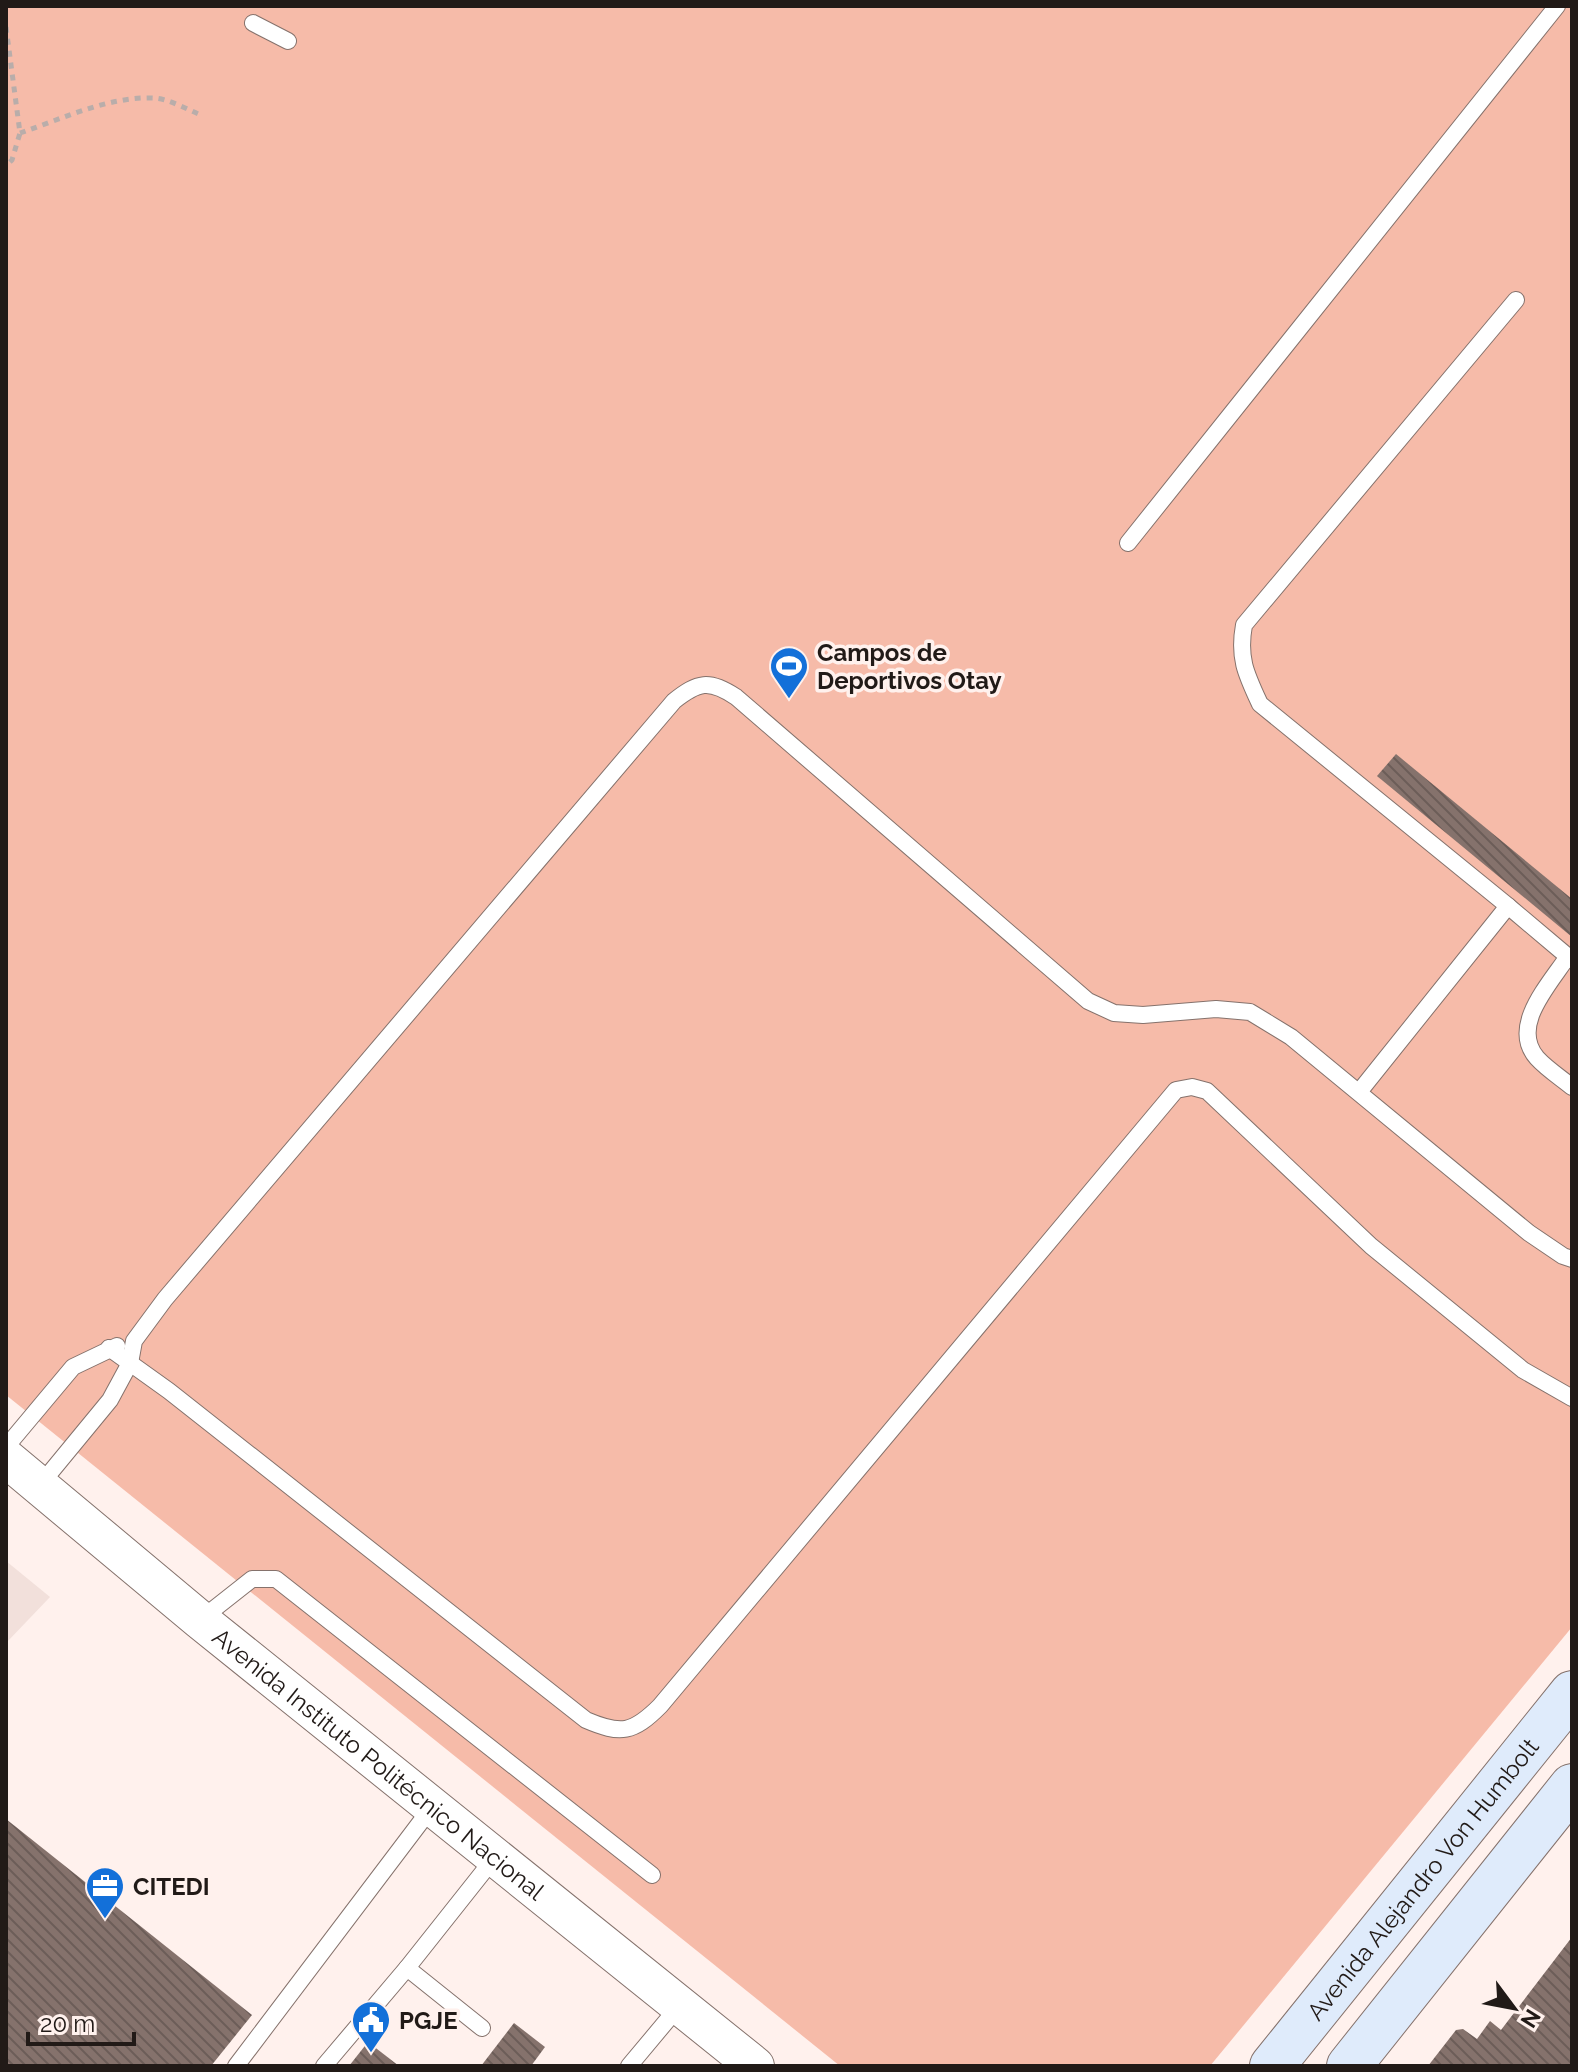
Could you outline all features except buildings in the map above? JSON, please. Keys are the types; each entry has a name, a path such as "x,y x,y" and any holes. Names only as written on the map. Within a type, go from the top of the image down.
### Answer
{"main road":[{"name":"Avenida Alejandro Von Humbolt","path":"1272,2066 1572,1693"},
{"path":"1349,2066 1572,1786"}],"street":[{"name":"Avenida Instituto Politécnico Nacional","path":"6,1458 200,1620 755,2066"}],"lane":[{"path":"1128,543 1557,6"},
{"path":"253,23 288,41"},
{"path":"1516,300 1244,625 1240,647 1244,671 1260,704 1570,958 1529,1018 1527,1036 1536,1057 1572,1087"},
{"path":"40,1485 110,1400 130,1363 134,1341 165,1299 674,701 693,686 707,684 722,687 736,697 1088,1001 1114,1013 1143,1015 1216,1009 1250,1012 1291,1037 1529,1233 1569,1262"},
{"path":"1359,1092 1508,906"},
{"path":"109,1348 169,1391 586,1720 619,1731 635,1727 660,1706 1176,1090 1192,1087 1207,1091 1371,1246 1523,1370 1572,1398"},
{"path":"6,1447 73,1367 109,1348 134,1341"},
{"path":"200,1620 252,1579 276,1579 652,1875"},
{"path":"236,2066 433,1806"},
{"path":"324,2066 495,1857"},
{"path":"407,1968 482,2028"},
{"path":"629,2066 680,2005"}],"path":[{"path":"6,27 20,133 12,160 6,166"},
{"path":"20,133 90,109 135,99 157,98 201,115"}],"shaded area":[{"name":"Campos de Deportivos Otay","path":"6,6 1572,6 1572,1627 1210,2066 840,2066 6,1395"},
{"path":"6,1561 50,1597 6,1643"}],"place":[{"name":"Campos de Deportivos Otay","path":"789,700"},
{"name":"CITEDI","path":"105,1920"},
{"name":"PGJE","path":"371,2054"}]}
